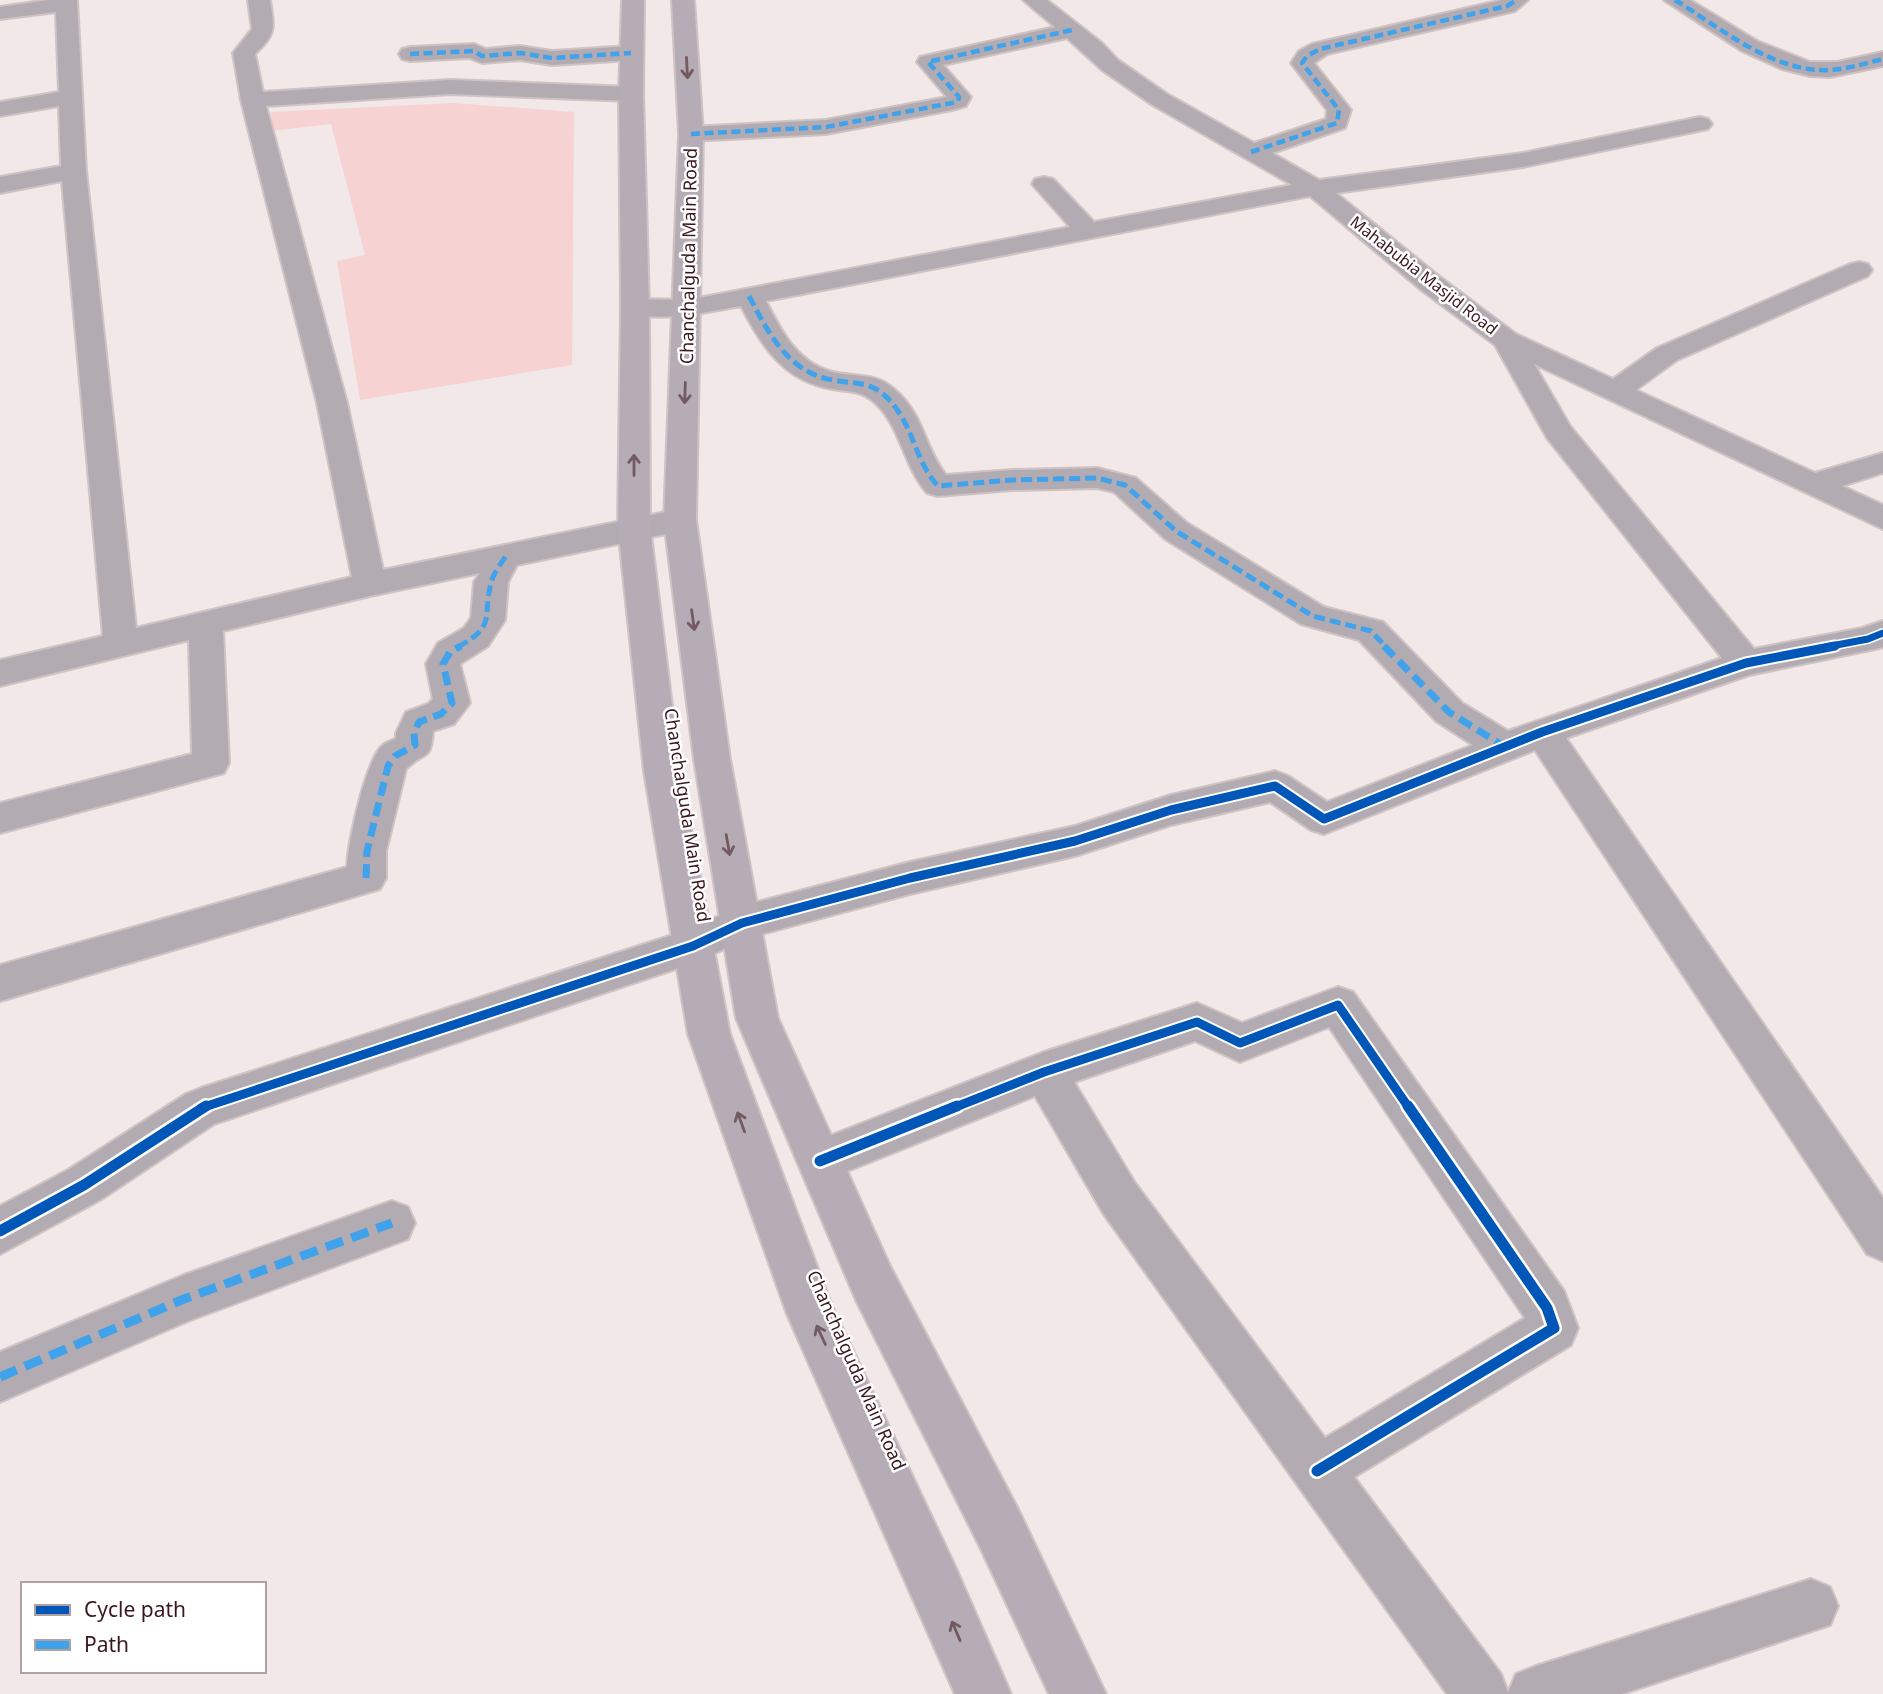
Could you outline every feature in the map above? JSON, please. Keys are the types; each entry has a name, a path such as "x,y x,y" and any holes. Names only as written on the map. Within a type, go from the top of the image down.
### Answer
{"main road":[{"name":"Chanchalguda Main Road","path":"632,0 634,527 662,771 709,1034 811,1314 936,1583 984,1694"},
{"name":"Chanchalguda Main Road","path":"683,0 691,134 680,520 712,759 757,1018 873,1283 999,1528 1078,1694"}],"street":[{"path":"259,0 263,29 261,36 244,53 253,100 332,404 369,584"},
{"name":"Mahabubia Masjid Road","path":"1034,0 1110,65 1159,99 1315,188 1430,283 1506,340 1617,390 1883,518"},
{"path":"1251,152 1337,124 1339,110 1302,63 1314,52 1507,6 1517,0"},
{"path":"1675,0 1774,58 1793,66 1830,70 1883,59"},
{"path":"0,13 65,2 74,171 121,646"},
{"path":"691,134 826,127 952,103 958,101 958,97 928,62 1072,30"},
{"path":"410,54 474,51 482,56 520,53 552,58 631,53"},
{"path":"253,100 450,87 631,94"},
{"path":"0,109 70,97"},
{"path":"635,307 688,308 1315,188 1523,160 1700,124"},
{"path":"0,185 74,171"},
{"path":"1044,184 1088,232"},
{"path":"1617,390 1667,354 1859,270"},
{"path":"749,296 778,348 803,370 819,377 873,384 897,407 914,436 932,481 938,486 1097,478 1125,485 1176,531 1313,616 1371,631 1449,712 1524,740 1883,1238"},
{"path":"1506,340 1559,431 1746,663"},
{"path":"1814,484 1883,463"},
{"path":"0,673 121,646 206,622 369,584 634,527 680,520"},
{"path":"0,983 366,878 367,851 388,766 395,756 415,745 414,733 419,722 441,714 452,703 443,664 450,652 476,637 488,620 491,582 507,554"},
{"path":"0,818 211,763 206,622"},
{"path":"0,1231 84,1185 201,1108 692,946 742,923 910,878 1075,841 1171,810 1275,786 1324,819 1524,740 1746,663 1868,639 1883,633"},
{"path":"820,1161 1044,1072 1197,1022 1240,1043 1338,1005 1547,1307 1554,1328 1317,1471"},
{"path":"1044,1072 1119,1198 1481,1694"},
{"path":"0,1377 184,1298 392,1223"},
{"path":"1536,1694 1811,1606"}],"shaded area":[{"path":"453,103 574,112 572,365 360,400 337,261 365,255 331,124 272,131 271,112"}],"marked path":[{"path":"1251,152 1337,123 1339,110 1302,63 1307,56 1320,49 1507,6 1517,0"},
{"path":"1675,0 1750,46 1790,64 1830,70 1883,59"},
{"path":"691,134 826,127 952,103 958,101 959,97 928,62 1072,30"},
{"path":"410,54 474,51 482,56 520,53 552,58 631,53"},
{"path":"749,296 776,344 794,364 818,377 866,384 875,388 895,406 908,425 926,470 938,486 1012,480 1097,478 1125,485 1176,531 1313,616 1371,631 1449,712 1505,747"},
{"path":"366,878 367,851 388,766 395,756 415,745 414,733 419,722 441,714 452,703 443,664 450,652 476,637 488,620 491,582 507,554"},
{"path":"0,1377 184,1299 392,1223"}],"cycle path":[{"path":"0,1231 84,1185 201,1108 693,946 742,923 910,878 1075,841 1171,810 1275,786 1324,819 1542,732 1746,663 1868,639 1883,633"},
{"path":"820,1161 1044,1072 1197,1022 1240,1043 1338,1005 1547,1308 1554,1328 1317,1471"}]}
